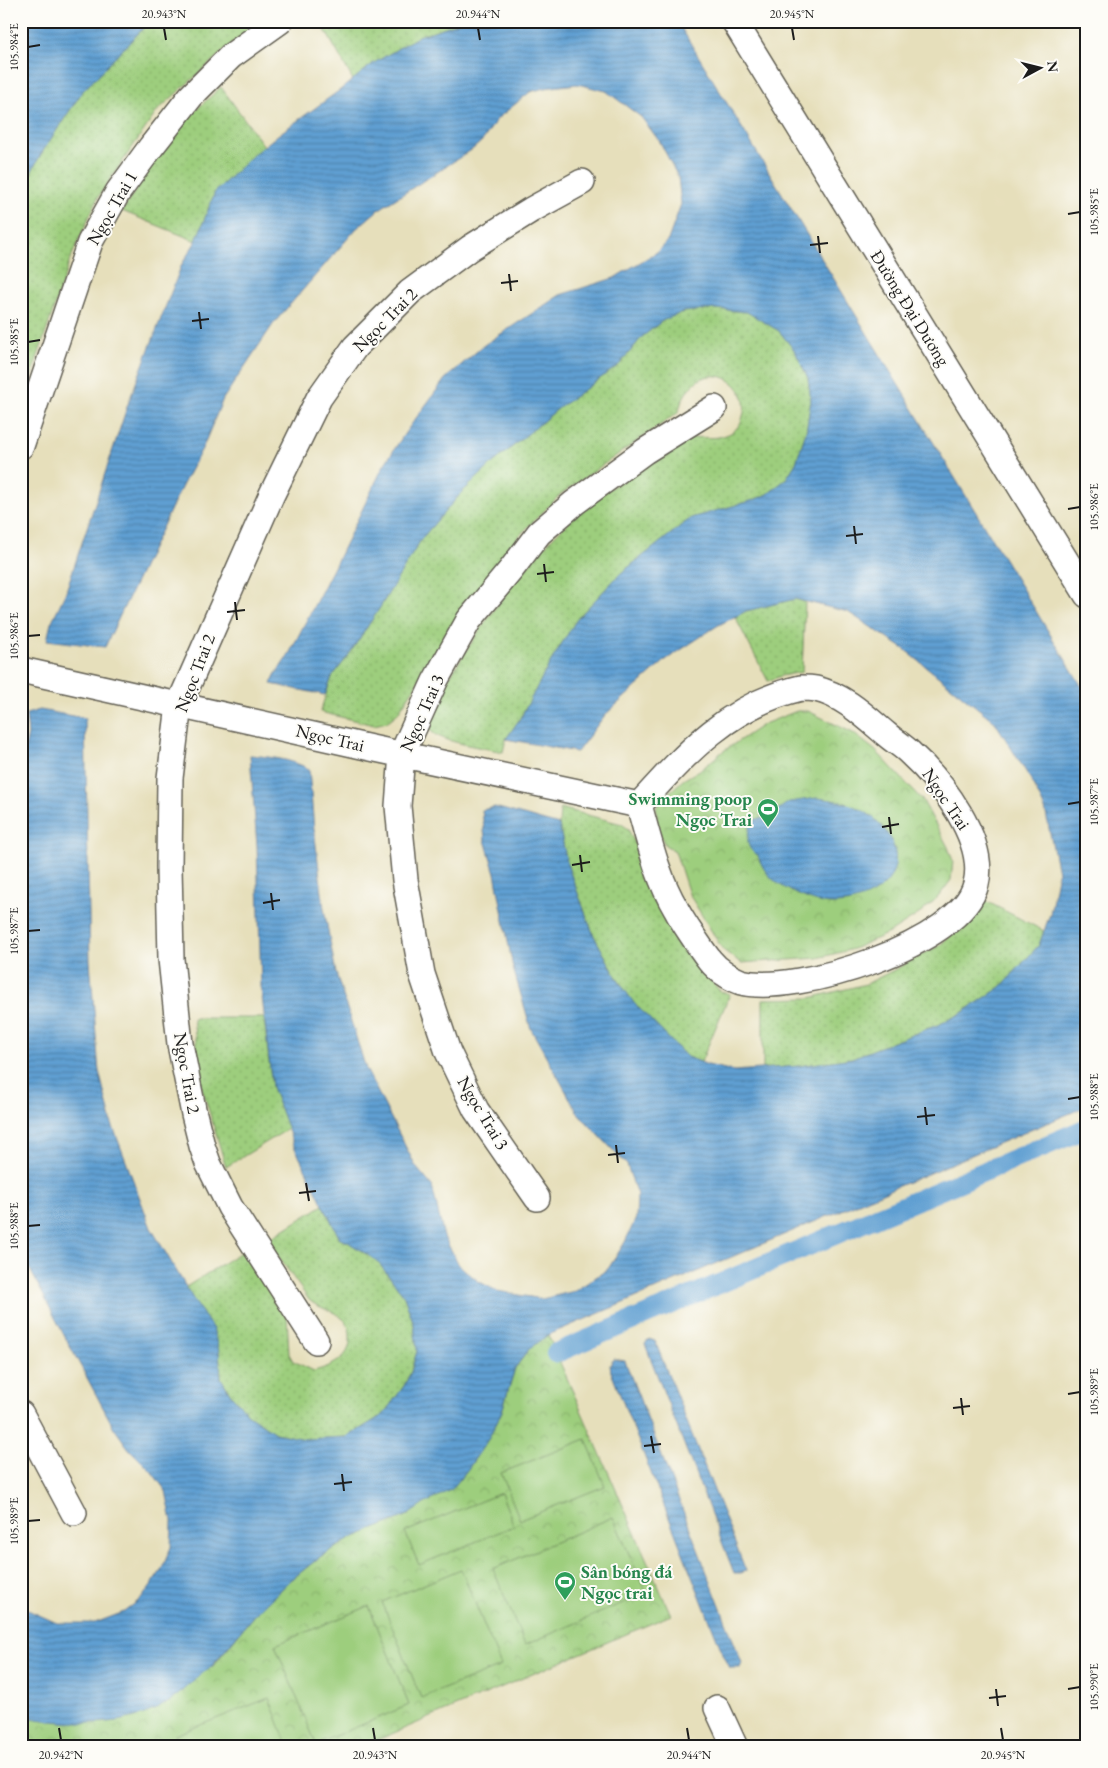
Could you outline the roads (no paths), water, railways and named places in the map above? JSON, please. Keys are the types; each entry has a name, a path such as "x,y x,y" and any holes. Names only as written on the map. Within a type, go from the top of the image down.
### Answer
{"street":[{"name":"Ngọc Trai 1","path":"21,446 90,242 118,192 150,147 198,90 231,56 280,21"},
{"name":"Đường Đại Dương","path":"734,21 1087,595"},
{"name":"Ngọc Trai 2","path":"316,1341 230,1207 208,1163 194,1114 180,1044 171,959 170,778 178,705 272,494 319,398 355,347 410,292 470,248 531,210 582,182"},
{"name":"Ngọc Trai 3","path":"537,1198 476,1110 448,1052 422,974 405,880 398,806 402,754 435,680 469,620 539,533 574,503 645,451 714,408"},
{"name":"Ngọc Trai","path":"21,670 640,805"},
{"name":"Ngọc Trai","path":"801,688 816,689 837,698 858,711 924,765 947,795 970,835 976,851 978,866 976,886 967,904 952,920 921,939 880,958 833,974 790,982 760,984 740,982 723,973 706,955 675,909 653,855 640,805 674,766 728,719 751,705 786,691 801,688"},
{"path":"21,1414 74,1513"},
{"path":"717,1708 735,1747"}],"water":[{"path":"21,21 150,21 82,92 41,154 21,191"},
{"path":"463,21 677,21 1087,695 1087,1106 548,1335 530,1348 515,1368 502,1411 489,1438 452,1489 408,1515 352,1538 321,1556 291,1580 253,1616 212,1666 174,1698 158,1708 122,1720 83,1723 21,1716 21,1607 57,1623 95,1623 124,1612 142,1598 161,1571 171,1547 172,1521 166,1491 151,1471 129,1449 114,1428 21,1252 21,769 28,734 26,714 40,710 85,718 90,961 99,1071 112,1124 151,1228 213,1329 219,1351 221,1378 231,1395 250,1416 275,1433 305,1439 347,1437 383,1415 404,1386 411,1372 417,1351 414,1324 403,1294 377,1261 348,1242 340,1239 294,1146 272,1087 261,987 257,846 250,755 288,761 309,769 324,909 336,973 366,1069 416,1167 432,1186 444,1237 459,1265 478,1281 497,1291 542,1299 575,1291 608,1269 625,1242 636,1218 637,1195 627,1165 578,1113 531,1029 513,968 495,873 485,840 482,810 495,807 559,825 568,867 594,936 618,980 634,1003 687,1057 708,1065 734,1071 800,1066 852,1058 940,1024 962,1013 1001,987 1039,945 1050,914 1058,872 1045,809 1031,780 995,722 904,649 848,612 795,599 746,611 717,626 667,659 605,715 577,752 506,739 521,717 551,661 577,619 620,574 691,518 754,500 768,494 786,479 796,463 806,432 811,400 808,378 795,351 779,331 747,312 716,309 683,312 662,321 642,337 619,365 560,407 494,462 462,492 422,538 379,609 332,677 325,695 271,684 288,656 335,565 384,465 445,379 484,345 560,295 614,278 657,252 668,240 681,204 678,177 660,142 641,117 606,91 577,84 544,88 530,92 497,119 483,140 473,149 378,210 356,229 274,323 223,399 203,447 182,486 105,647 47,640 51,623 65,594 129,401 182,264 196,241 215,192 253,155 374,63 419,36"},
{"path":"817,798 851,805 870,815 886,831 894,849 895,864 888,881 881,888 861,899 839,904 828,904 807,898 784,887 764,869 758,855 749,846 748,834 750,824 756,819 766,818 789,802"},
{"path":"649,1339 655,1341 746,1571 734,1573 645,1344"},
{"path":"613,1359 625,1361 742,1663 740,1668 730,1668 723,1654 611,1372 610,1365"}],"waterway":[{"path":"556,1353 1087,1128"}],"place":[{"name":"Swimming poop Ngọc Trai","path":"768,828"},
{"name":"Sân bóng đá Ngọc trai","path":"565,1601"}]}
